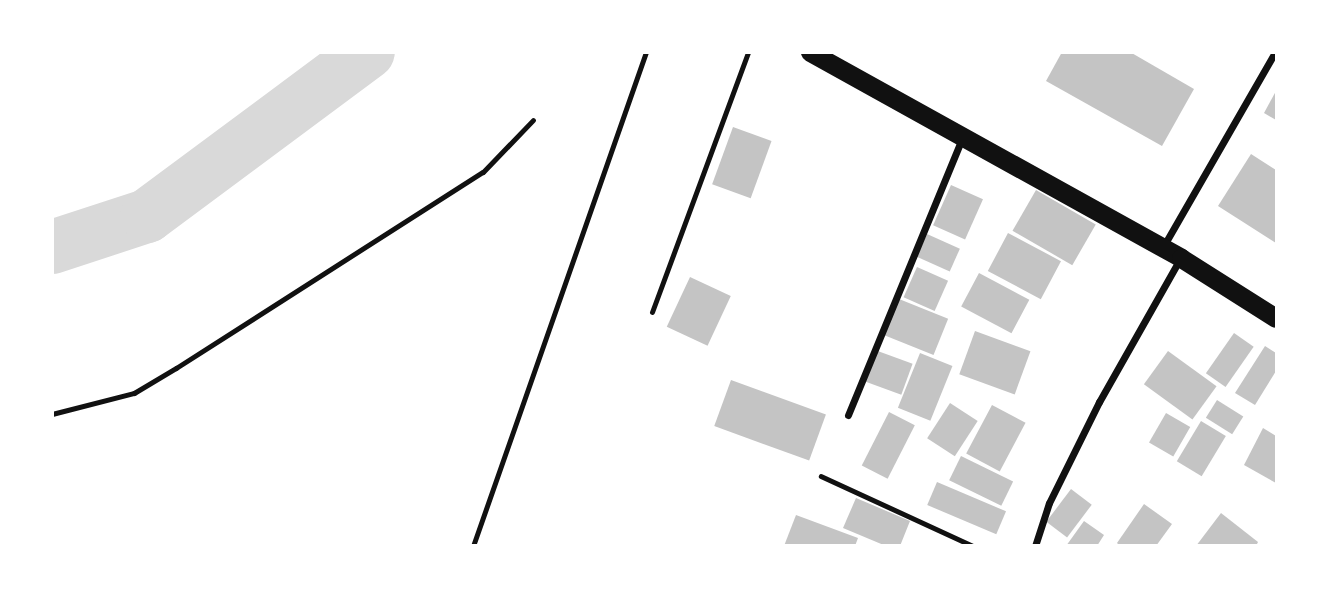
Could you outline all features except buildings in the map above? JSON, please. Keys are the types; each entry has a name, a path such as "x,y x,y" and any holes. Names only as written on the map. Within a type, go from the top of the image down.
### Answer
{"highway":[{"path":"810,52 964,134 1181,258 1276,318"}],"street":[{"path":"1162,248 1275,52"},
{"path":"848,415 964,134"},
{"path":"1035,545 1049,503 1099,401 1181,258"}],"lane":[{"path":"473,545 646,52"},
{"path":"652,312 748,52"},
{"path":"52,414 134,393 176,368 483,173 533,120"}],"path":[{"path":"821,476 973,545"}],"waterway":[{"path":"52,247 147,216 368,52"}]}
